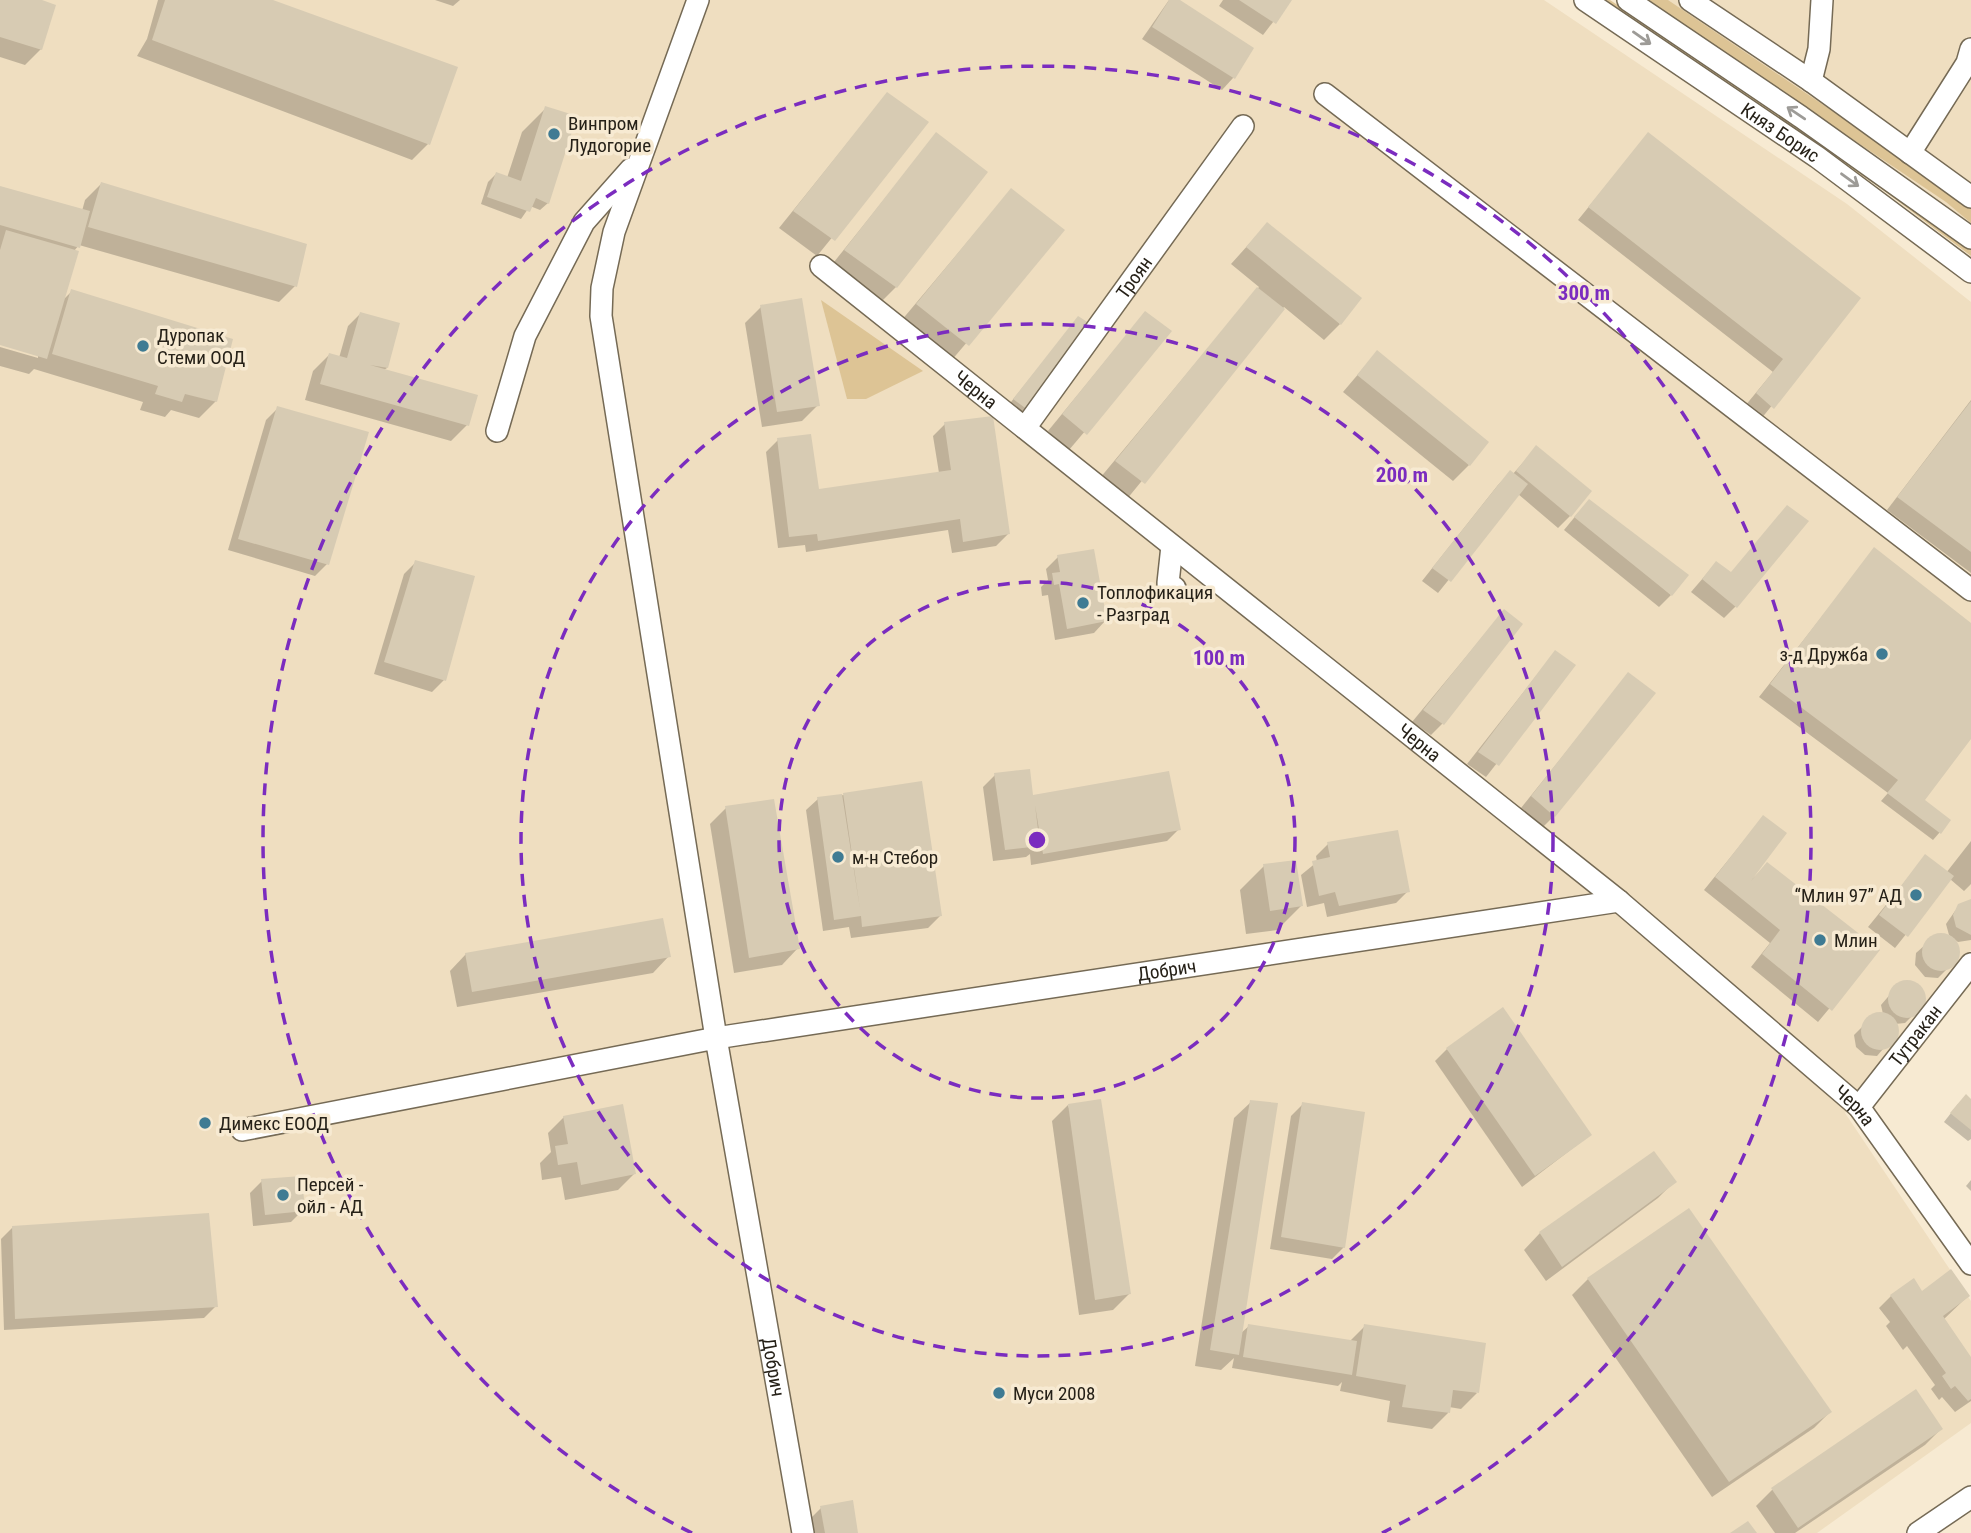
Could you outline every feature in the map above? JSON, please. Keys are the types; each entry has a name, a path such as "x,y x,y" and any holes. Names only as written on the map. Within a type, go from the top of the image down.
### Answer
{"street":[{"path":"698,0 638,163 606,263 601,316 716,1038"},
{"name":"Княз Борис","path":"1585,0 1817,157 1971,272"},
{"name":"Княз Борис","path":"1628,0 1801,117 1971,238"},
{"path":"1690,0 1811,81 1971,197"},
{"path":"1811,81 1819,49 1822,0"},
{"path":"1910,153 1967,63 1971,49"},
{"path":"1325,94 1971,590"},
{"name":"Троян","path":"1025,428 1243,126"},
{"path":"497,430 525,336 584,222 638,163"},
{"name":"Черна","path":"821,266 1619,901 1859,1107 1971,1264"},
{"path":"1172,546 1168,583 1175,588"},
{"name":"Добрич","path":"242,1130 716,1038 1619,901"},
{"name":"Тутракан","path":"1859,1107 1971,964"},
{"name":"Добрич","path":"716,1038 803,1533"},
{"path":"1918,1533 1971,1497"}],"shaded area":[{"path":"0,0 1544,0 1847,204 1971,302 1971,950 1845,1113 1971,1301 1971,1423 1817,1533 0,1533"},
{"path":"1601,0 1610,0 1882,183 1971,250 1971,256 1879,187"},
{"path":"1645,0 1668,0 1887,148 1971,209 1971,223 1946,202"},
{"path":"1647,0 1971,0 1971,226"},
{"path":"821,300 923,371 866,399 847,399"}],"building":[{"path":"0,0 42,0 56,5 42,50 0,37"},
{"path":"165,0 273,0 458,67 430,145 152,40"},
{"path":"1169,0 1180,0 1254,48 1235,79 1152,27"},
{"path":"1239,0 1292,0 1276,24"},
{"path":"887,92 929,122 835,241 793,211"},
{"path":"545,106 577,116 549,204 536,198 530,212 487,197 496,172 521,181"},
{"path":"936,132 988,172 897,288 844,250"},
{"path":"1648,132 1861,298 1774,409 1756,393 1783,359 1588,207"},
{"path":"101,182 307,244 297,287 88,227"},
{"path":"0,186 90,211 80,248 0,225"},
{"path":"1011,188 1065,230 969,346 916,304"},
{"path":"1267,222 1362,298 1341,325 1246,247"},
{"path":"6,230 79,251 47,359 0,345 0,250"},
{"path":"1257,287 1285,309 1145,484 1115,461"},
{"name":"Дуропак Стеми ООД","path":"71,289 233,339 217,402 185,394 182,402 155,394 158,386 52,354"},
{"path":"802,298 820,406 777,412 760,305"},
{"path":"1145,311 1172,331 1087,435 1062,414"},
{"path":"360,312 400,323 388,368 370,365 478,395 469,426 320,384 329,353 347,358"},
{"path":"1078,316 1092,325 1028,410 1013,399"},
{"path":"1377,350 1489,442 1470,466 1357,375"},
{"path":"1971,401 1971,552 1897,497"},
{"path":"277,406 369,432 329,565 238,539"},
{"path":"993,416 1010,534 963,542 960,519 818,541 817,534 789,537 777,438 811,434 819,489 951,470 944,422"},
{"path":"1536,445 1592,491 1571,517 1516,471"},
{"path":"1510,470 1528,484 1451,582 1432,568"},
{"path":"1589,499 1689,575 1672,596 1574,517"},
{"path":"1787,505 1809,521 1737,608 1702,579 1716,561 1731,572"},
{"name":"з-д Дружба","path":"1874,547 1971,623 1971,739 1925,800 1951,820 1941,834 1887,793 1898,780 1770,684"},
{"name":"Топлофикация - Разград","path":"1094,549 1107,621 1067,629 1059,584 1054,585 1052,573 1060,572 1057,555"},
{"path":"415,560 475,576 446,681 384,662"},
{"path":"1504,609 1523,624 1444,725 1423,710"},
{"path":"1555,650 1576,665 1499,766 1478,752"},
{"path":"1628,672 1656,693 1555,817 1531,796"},
{"path":"1030,769 1033,795 1169,771 1181,830 1043,854 1035,805 1040,846 1005,850 994,773"},
{"path":"922,781 942,916 862,927 861,916 834,920 817,797 842,794 860,909 843,793"},
{"path":"774,799 800,949 749,958 725,806"},
{"name":"Млин","path":"1763,815 1787,833 1751,881 1767,862 1880,950 1832,1011 1762,954 1780,930 1715,877"},
{"path":"1398,830 1410,892 1339,906 1335,892 1319,896 1312,861 1330,857 1327,842"},
{"name":"“Млин 97” АД","path":"1925,854 1954,876 1908,937 1879,915"},
{"path":"1296,860 1303,906 1270,911 1263,864"},
{"path":"1971,899 1971,935 1956,927 1953,915 1958,904"},
{"path":"663,918 671,957 472,992 465,953"},
{"path":"1941,933 1955,938 1960,952 1955,966 1941,971 1927,966 1922,952 1927,938"},
{"path":"1907,980 1920,986 1926,999 1920,1012 1907,1018 1894,1012 1888,999 1894,986"},
{"path":"1503,1007 1592,1135 1535,1176 1446,1048"},
{"path":"1880,1012 1893,1018 1899,1031 1893,1044 1880,1050 1867,1044 1861,1031 1867,1018"},
{"path":"1966,1094 1971,1099 1971,1130 1950,1113"},
{"path":"1101,1099 1131,1294 1095,1300 1068,1104"},
{"path":"1250,1100 1278,1103 1239,1355 1210,1350"},
{"path":"1302,1102 1365,1112 1345,1248 1281,1237"},
{"path":"623,1104 636,1174 581,1185 577,1162 558,1165 555,1146 568,1144 563,1116"},
{"path":"1654,1151 1677,1182 1562,1267 1539,1232"},
{"name":"Персей - ойл - АД","path":"302,1176 305,1211 265,1215 261,1179"},
{"path":"1689,1208 1832,1412 1729,1482 1587,1278"},
{"path":"209,1213 218,1307 15,1319 12,1226"},
{"path":"1951,1269 1970,1296 1943,1316 1971,1357 1971,1399 1968,1401 1955,1386 1951,1389 1942,1376 1946,1373 1890,1295 1914,1278 1922,1291"},
{"path":"1248,1324 1357,1341 1352,1375 1243,1357"},
{"path":"1364,1324 1486,1343 1479,1393 1453,1390 1450,1413 1402,1407 1406,1385 1356,1376"},
{"path":"1916,1389 1943,1429 1798,1528 1771,1488"},
{"path":"853,1500 858,1533 825,1533 820,1506"},
{"path":"1748,1521 1757,1533 1730,1533"}],"place":[{"name":"Винпром Лудогорие","path":"554,134"},
{"name":"Дуропак Стеми ООД","path":"143,346"},
{"name":"Топлофикация - Разград","path":"1083,603"},
{"name":"з-д Дружба","path":"1882,654"},
{"name":"м-н Стебор","path":"838,857"},
{"name":"“Млин 97” АД","path":"1916,895"},
{"name":"Млин","path":"1820,940"},
{"name":"Димекс ЕООД","path":"205,1123"},
{"name":"Персей - ойл - АД","path":"283,1195"},
{"name":"Муси 2008","path":"999,1393"}]}
